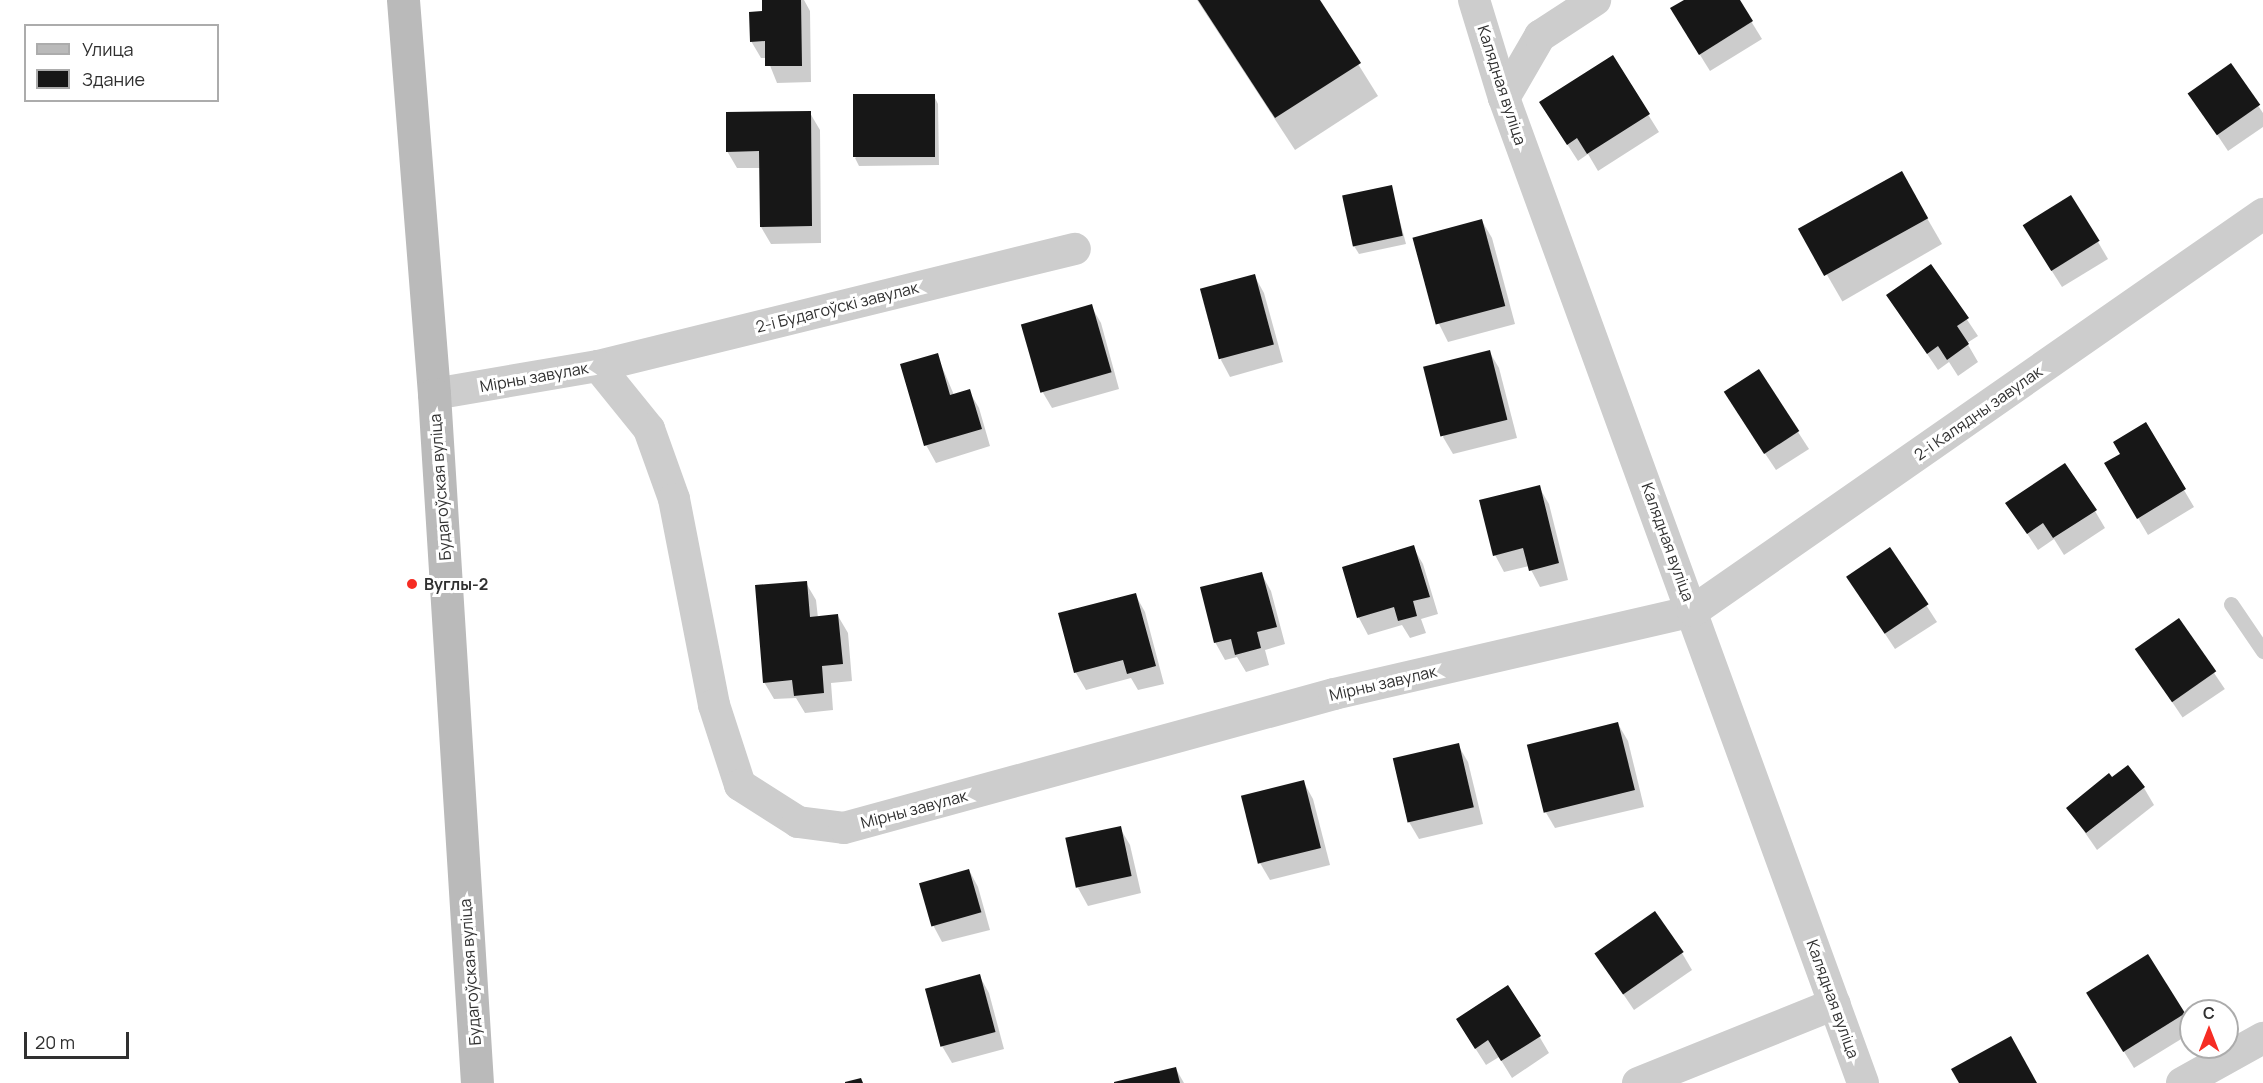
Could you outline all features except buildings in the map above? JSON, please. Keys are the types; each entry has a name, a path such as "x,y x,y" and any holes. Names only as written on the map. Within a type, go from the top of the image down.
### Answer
{"street":[{"name":"Будагоўская вуліца","path":"403,0 434,394 477,1083"},
{"name":"Калядная вуліца","path":"1474,0 1504,98 1693,611 1863,1083"},
{"path":"1504,98 1540,36 1595,0"},
{"name":"2-і Калядны завулак","path":"1693,611 2263,214"},
{"name":"2-і Будагоўскі завулак","path":"598,366 1075,249"},
{"name":"Мірны завулак","path":"434,394 598,366 649,429 674,499 714,705 740,785 798,822 844,828 1334,694 1693,611"},
{"path":"1638,1083 1835,1004"},
{"path":"2182,1083 2263,1038"}],"lane":[{"path":"2231,604 2263,651"}],"place":[{"name":"Вуглы-2","path":"412,584"}]}
